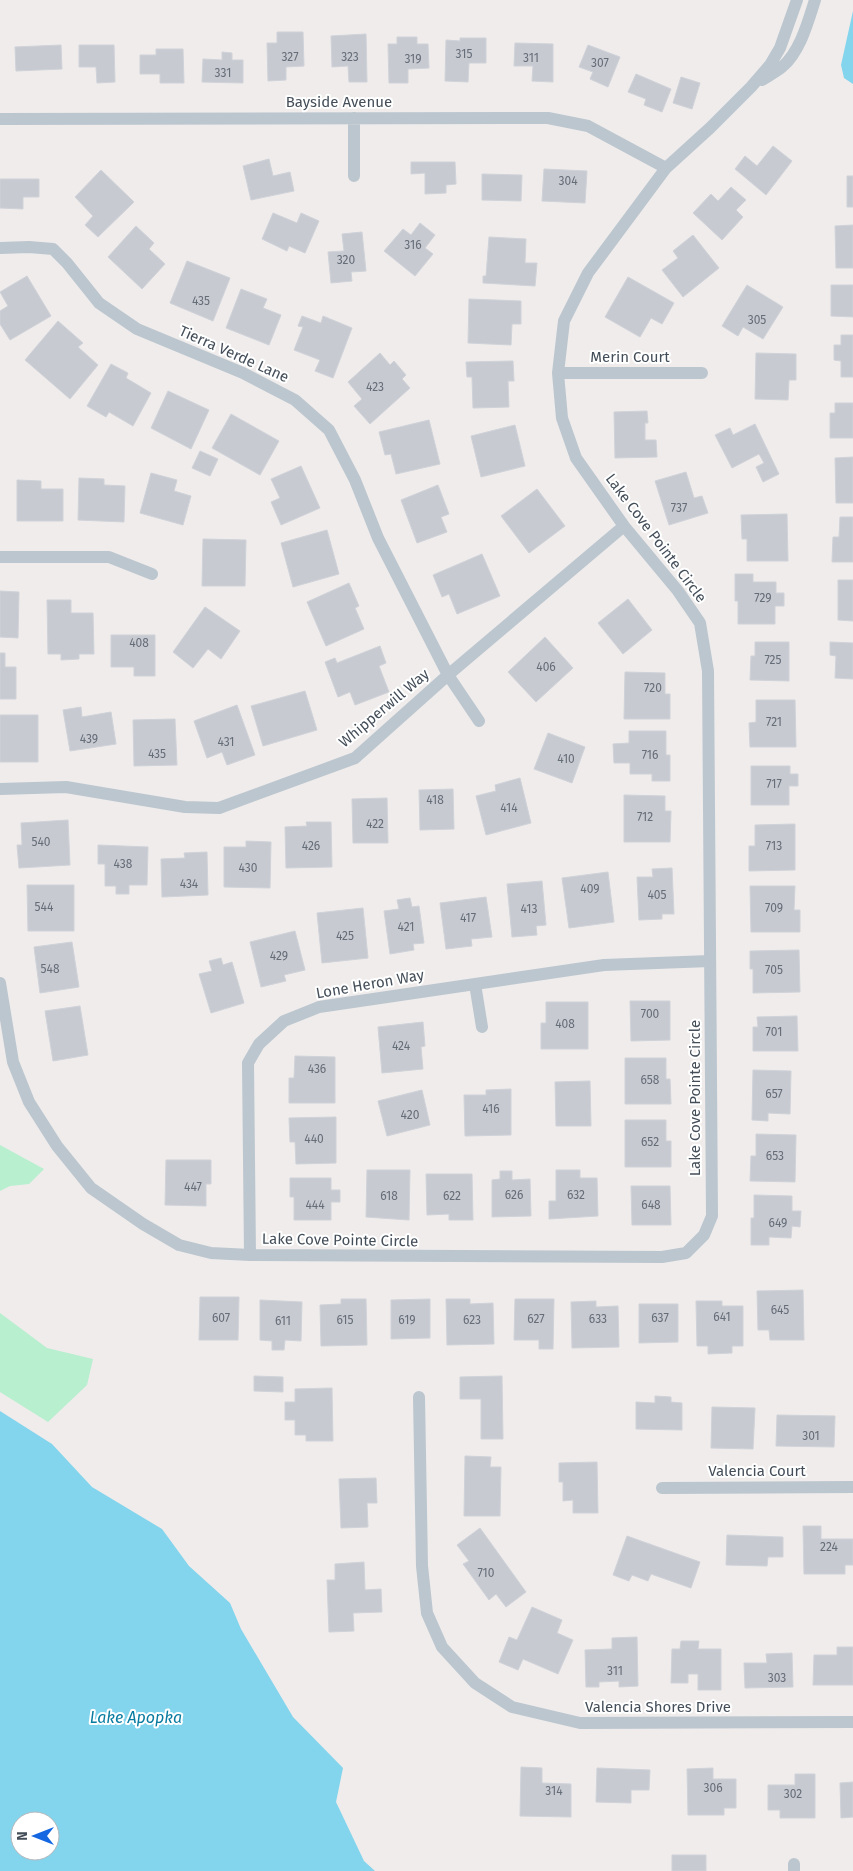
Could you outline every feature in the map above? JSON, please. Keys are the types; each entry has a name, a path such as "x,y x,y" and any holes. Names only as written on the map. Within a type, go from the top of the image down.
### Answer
{"street":[{"path":"751,87 770,65 780,48 797,0"},
{"path":"751,87 783,66 795,50 808,24 814,0"},
{"name":"Lake Cove Pointe Circle","path":"0,983 13,1062 29,1102 57,1146 91,1188 143,1224 180,1245 211,1253 250,1255 662,1257 686,1253 704,1234 712,1216 708,671 700,623 678,591 624,526 576,458 562,418 558,373 564,321 588,273 666,168 751,87"},
{"path":"354,118 354,176"},
{"name":"Bayside Avenue","path":"0,119 548,118 588,126 666,168"},
{"name":"Tierra Verde Lane","path":"0,248 53,249 67,263 99,303 137,329 244,373 296,400 330,430 356,480 378,538 448,675 480,722"},
{"name":"Merin Court","path":"558,373 702,373"},
{"name":"Whipperwill Way","path":"0,789 66,787 185,807 219,808 355,758 448,675 624,526"},
{"path":"0,557 109,557 152,574"},
{"name":"Lone Heron Way","path":"250,1255 248,1063 259,1044 284,1021 319,1007 604,965 710,961"},
{"path":"475,984 482,1027"},
{"name":"Valencia Shores Drive","path":"420,1397 422,1566 427,1613 442,1647 476,1683 512,1707 580,1724 853,1722"},
{"name":"Valencia Court","path":"662,1488 853,1487"}],"green space":[{"path":"0,1145 44,1169 29,1184 10,1186 0,1191"},
{"path":"0,1313 47,1348 93,1359 87,1385 48,1422 0,1392"}],"water":[{"path":"853,11 853,84 844,78 841,65"},
{"name":"Lake Apopka","path":"0,1411 52,1444 92,1487 162,1529 189,1566 230,1603 241,1629 293,1717 343,1768 336,1802 364,1861 375,1871 0,1871"}],"building":[{"path":"277,32 303,32 304,66 286,67 286,80 268,81 267,43 277,43"},
{"path":"366,34 367,82 349,82 348,66 332,67 331,36"},
{"path":"397,37 417,37 417,44 428,44 429,68 408,69 408,83 389,83 388,44 397,44"},
{"path":"460,38 486,38 486,63 469,63 468,82 445,81 446,40 460,41"},
{"path":"515,43 553,44 553,82 532,81 533,66 514,66"},
{"path":"61,45 62,69 16,71 15,47"},
{"path":"79,45 114,45 115,82 97,83 96,67 79,67"},
{"path":"588,45 620,57 608,87 590,79 593,72 579,67"},
{"path":"156,49 183,49 184,83 160,83 160,74 140,74 140,55 156,55"},
{"path":"222,52 232,53 232,60 243,60 243,83 202,82 203,59 222,60"},
{"path":"636,74 671,89 662,112 644,105 646,99 628,92"},
{"path":"681,77 700,83 692,109 673,103"},
{"path":"773,146 792,161 766,195 735,169 745,156 757,166"},
{"path":"269,159 273,176 290,172 294,191 251,200 243,166"},
{"path":"411,162 455,162 456,184 446,185 446,193 425,194 425,173 411,174"},
{"path":"544,169 587,171 585,203 542,201"},
{"path":"101,170 134,202 98,237 85,225 93,216 75,197"},
{"path":"482,174 522,175 521,201 482,200"},
{"path":"847,176 853,176 853,207 847,207"},
{"path":"0,179 39,179 39,197 23,197 23,209 0,208"},
{"path":"731,187 746,200 736,210 743,217 722,240 693,213 711,194 718,201"},
{"path":"273,213 297,223 301,213 319,221 305,253 289,246 287,251 262,239"},
{"path":"420,223 435,235 425,248 433,254 415,276 384,251 403,229 411,235"},
{"path":"853,225 853,268 836,268 835,226"},
{"path":"136,226 154,243 149,249 165,264 142,289 108,257"},
{"path":"362,232 366,271 351,272 352,281 331,283 328,252 344,251 342,234"},
{"path":"693,235 719,268 683,297 662,270 678,258 673,251"},
{"path":"489,237 526,239 525,263 537,263 535,286 483,283 483,276 486,276"},
{"path":"187,261 230,278 213,321 170,303"},
{"path":"27,276 51,316 10,340 0,324 0,311 8,306 0,292"},
{"path":"628,277 674,303 662,324 651,318 640,337 605,317"},
{"path":"747,285 783,307 763,339 743,327 738,336 722,326"},
{"path":"831,285 853,285 853,317 831,316"},
{"path":"241,289 267,299 263,308 281,315 269,345 226,328"},
{"path":"469,299 521,301 521,324 512,324 511,345 468,343"},
{"path":"302,316 321,323 323,316 352,328 333,378 315,371 320,360 294,350 303,327 298,326"},
{"path":"58,321 83,343 78,347 98,365 70,399 25,360"},
{"path":"841,335 853,335 853,377 841,377 841,361 834,360 834,345 841,345"},
{"path":"380,353 390,365 394,361 406,375 402,379 410,388 370,424 354,406 362,399 348,382"},
{"path":"756,353 796,354 796,380 789,380 788,400 755,399"},
{"path":"513,361 514,381 508,381 509,407 473,408 472,377 467,377 466,362"},
{"path":"111,364 128,373 126,378 151,393 133,426 109,412 106,417 87,406"},
{"path":"168,391 209,410 191,449 151,428"},
{"path":"835,403 853,403 853,438 830,438 830,413 835,413"},
{"path":"647,411 648,423 645,423 645,440 656,440 657,457 615,458 614,412"},
{"path":"231,414 279,441 260,475 212,448"},
{"path":"429,420 440,464 396,474 391,454 385,455 379,432"},
{"path":"755,424 779,474 763,482 756,467 764,463 759,454 732,468 715,435 730,428 733,435"},
{"path":"515,425 525,466 481,477 471,436"},
{"path":"200,451 218,459 210,476 192,468"},
{"path":"853,457 853,503 836,503 835,458"},
{"path":"301,466 320,508 281,525 271,502 280,498 271,479"},
{"path":"686,472 694,498 702,496 708,513 669,525 655,481"},
{"path":"151,473 177,480 174,491 191,496 183,525 140,513"},
{"path":"79,478 104,479 104,485 125,486 124,522 78,520"},
{"path":"17,480 41,481 41,489 63,489 63,521 17,521"},
{"path":"438,485 449,514 441,517 447,532 417,543 401,500"},
{"path":"537,489 565,526 529,553 501,516"},
{"path":"787,514 788,561 747,561 747,539 742,539 741,515"},
{"path":"840,517 853,517 853,562 832,562 833,537 839,537"},
{"path":"327,530 339,574 293,587 281,543"},
{"path":"203,539 246,540 245,586 202,586"},
{"path":"482,554 500,596 457,614 449,594 442,597 433,575"},
{"path":"735,574 753,574 753,582 776,582 776,593 784,593 784,606 775,606 775,624 738,624 738,601 735,601"},
{"path":"838,580 853,580 853,621 838,620"},
{"path":"349,583 359,606 355,608 364,629 326,646 307,602"},
{"path":"0,591 19,592 18,638 0,637"},
{"path":"628,599 652,630 623,654 598,623"},
{"path":"47,600 71,600 71,613 93,613 94,654 79,654 79,659 61,660 61,654 48,654"},
{"path":"205,607 240,631 221,659 208,649 193,668 173,652"},
{"path":"111,635 155,635 155,676 134,676 134,667 111,667"},
{"path":"545,637 573,668 536,702 508,672"},
{"path":"755,642 789,642 789,681 750,680 751,656 755,656"},
{"path":"830,642 853,643 853,679 835,678 836,656 830,655"},
{"path":"380,646 386,663 379,666 389,692 355,705 350,692 338,697 325,662 335,658 337,663"},
{"path":"0,653 5,653 5,667 16,667 16,699 0,699"},
{"path":"625,672 665,673 665,694 670,694 670,719 624,719"},
{"path":"305,691 317,730 263,746 251,706"},
{"path":"756,700 795,700 796,747 750,747 749,723 756,722"},
{"path":"237,705 255,755 227,765 222,752 207,758 194,721"},
{"path":"81,707 82,717 111,712 116,744 70,751 63,710"},
{"path":"0,715 38,715 38,762 0,762"},
{"path":"175,719 177,765 134,766 133,720"},
{"path":"629,731 666,731 666,755 670,755 670,781 652,781 652,774 630,774 630,763 614,763 613,744 629,743"},
{"path":"548,733 585,747 572,783 534,769"},
{"path":"751,766 790,766 790,774 798,774 798,786 789,786 789,805 751,805"},
{"path":"520,778 531,823 486,835 476,796 496,791 495,785"},
{"path":"453,789 454,829 420,830 419,790"},
{"path":"624,795 665,796 665,811 671,811 670,842 624,842"},
{"path":"387,798 388,843 353,843 352,799"},
{"path":"68,820 70,865 19,868 17,845 22,845 21,823"},
{"path":"306,822 331,822 332,867 286,868 285,827 307,826"},
{"path":"795,824 795,870 749,871 749,846 755,846 755,825"},
{"path":"246,841 271,842 270,888 224,887 224,847 246,847"},
{"path":"98,845 148,847 147,885 129,885 129,894 116,894 116,886 105,886 105,864 98,864"},
{"path":"207,852 208,895 162,897 161,859 185,858 184,853"},
{"path":"672,868 674,914 662,914 662,919 639,920 637,877 653,877 652,869"},
{"path":"608,872 614,922 569,928 562,878"},
{"path":"542,881 546,925 536,926 537,935 512,937 507,884"},
{"path":"27,885 74,885 74,931 28,931"},
{"path":"750,886 795,886 794,910 800,910 800,932 751,932"},
{"path":"486,897 492,937 471,939 472,946 446,949 440,903"},
{"path":"410,898 412,907 419,906 424,943 413,944 414,950 390,954 384,911 399,909 397,900"},
{"path":"363,908 368,958 322,963 317,913"},
{"path":"295,931 305,970 284,975 286,981 261,987 250,942"},
{"path":"72,942 79,987 40,993 34,947"},
{"path":"799,950 800,992 753,993 753,969 750,969 750,951"},
{"path":"221,958 223,965 232,962 244,1003 211,1013 199,974 212,971 209,961"},
{"path":"630,1001 670,1001 670,1040 631,1041"},
{"path":"546,1002 588,1002 588,1049 541,1049 541,1023 546,1023"},
{"path":"80,1006 88,1055 53,1061 45,1011"},
{"path":"797,1016 798,1051 753,1051 753,1027 758,1027 757,1017"},
{"path":"423,1022 425,1046 421,1047 423,1069 382,1073 378,1027"},
{"path":"295,1056 335,1057 335,1103 289,1103 289,1078 294,1078"},
{"path":"625,1058 666,1058 666,1079 670,1079 671,1104 625,1104"},
{"path":"753,1070 791,1071 790,1114 768,1113 768,1121 752,1120"},
{"path":"590,1081 591,1126 556,1126 555,1082"},
{"path":"511,1089 511,1135 465,1136 464,1095 486,1095 486,1090"},
{"path":"422,1090 430,1125 387,1136 378,1101"},
{"path":"336,1117 336,1163 296,1164 295,1142 290,1142 289,1118"},
{"path":"625,1120 666,1120 666,1141 671,1141 671,1167 625,1167"},
{"path":"756,1134 796,1135 795,1182 750,1181 751,1156 756,1156"},
{"path":"166,1160 211,1160 211,1184 206,1184 206,1206 165,1205"},
{"path":"367,1170 410,1170 409,1220 366,1217"},
{"path":"556,1170 580,1170 580,1178 597,1178 598,1216 549,1219 549,1201 556,1201"},
{"path":"500,1171 512,1171 512,1180 530,1179 531,1216 492,1217 492,1180 500,1179"},
{"path":"426,1174 472,1174 473,1220 449,1220 449,1214 427,1215"},
{"path":"290,1178 331,1178 331,1190 340,1190 340,1202 331,1202 331,1220 294,1220 294,1197 290,1197"},
{"path":"631,1186 670,1186 671,1225 632,1225"},
{"path":"754,1195 792,1196 792,1211 801,1211 800,1227 792,1226 791,1238 769,1237 769,1245 751,1245 751,1218 754,1218"},
{"path":"803,1290 804,1340 770,1340 769,1330 758,1330 757,1291"},
{"path":"200,1297 239,1297 238,1340 199,1340"},
{"path":"341,1299 366,1299 367,1345 321,1346 320,1305 341,1304"},
{"path":"430,1299 430,1338 391,1339 391,1300"},
{"path":"446,1299 470,1299 470,1304 493,1303 494,1344 447,1345"},
{"path":"515,1299 554,1299 553,1349 539,1349 539,1340 514,1340"},
{"path":"260,1300 302,1302 301,1341 285,1340 284,1350 272,1350 272,1341 260,1340"},
{"path":"596,1301 596,1307 618,1306 619,1347 572,1348 571,1302"},
{"path":"696,1301 722,1301 722,1306 743,1306 743,1346 732,1346 732,1353 708,1354 708,1346 697,1346"},
{"path":"639,1304 678,1304 678,1342 639,1343"},
{"path":"254,1376 283,1377 283,1392 254,1391"},
{"path":"502,1376 503,1439 481,1439 481,1399 460,1399 460,1377"},
{"path":"332,1388 333,1441 306,1441 306,1435 295,1435 295,1420 285,1420 285,1402 295,1402 295,1389"},
{"path":"655,1396 671,1397 671,1402 682,1403 682,1430 636,1429 636,1402 655,1403"},
{"path":"712,1407 755,1408 753,1449 711,1448"},
{"path":"777,1415 835,1416 834,1447 776,1446"},
{"path":"465,1456 491,1457 490,1467 501,1467 500,1516 464,1516"},
{"path":"597,1462 598,1513 573,1513 573,1500 563,1501 563,1482 559,1482 559,1463"},
{"path":"376,1478 377,1503 367,1503 368,1527 341,1528 339,1479"},
{"path":"803,1526 821,1526 821,1539 853,1539 853,1565 845,1565 845,1574 804,1574"},
{"path":"480,1528 526,1592 506,1607 496,1594 489,1600 463,1564 469,1561 457,1545"},
{"path":"727,1535 783,1537 783,1557 768,1557 767,1566 726,1565"},
{"path":"627,1536 700,1562 691,1588 651,1574 648,1581 632,1575 629,1581 613,1575"},
{"path":"364,1562 365,1590 381,1589 382,1612 353,1613 354,1631 329,1632 327,1580 335,1580 335,1564"},
{"path":"532,1607 562,1620 557,1633 573,1640 558,1674 523,1659 518,1670 499,1662 509,1637 517,1640"},
{"path":"637,1637 638,1686 619,1687 619,1681 599,1682 599,1687 586,1687 585,1650 612,1649 612,1638"},
{"path":"681,1641 699,1641 698,1649 721,1649 721,1690 698,1690 698,1674 688,1674 688,1683 671,1683 672,1649 680,1649"},
{"path":"837,1647 853,1647 853,1685 813,1685 814,1655 837,1655"},
{"path":"792,1653 793,1687 745,1688 744,1663 767,1663 766,1654"},
{"path":"521,1767 542,1768 542,1783 571,1784 571,1817 520,1816"},
{"path":"597,1768 650,1770 649,1790 631,1790 631,1803 596,1802"},
{"path":"713,1768 713,1779 736,1779 736,1808 724,1808 724,1815 688,1815 687,1769"},
{"path":"795,1774 815,1774 815,1818 780,1818 780,1810 768,1810 768,1785 795,1785"},
{"path":"853,1782 853,1817 841,1818 840,1783"},
{"path":"672,1855 706,1855 706,1871 672,1871"}]}
